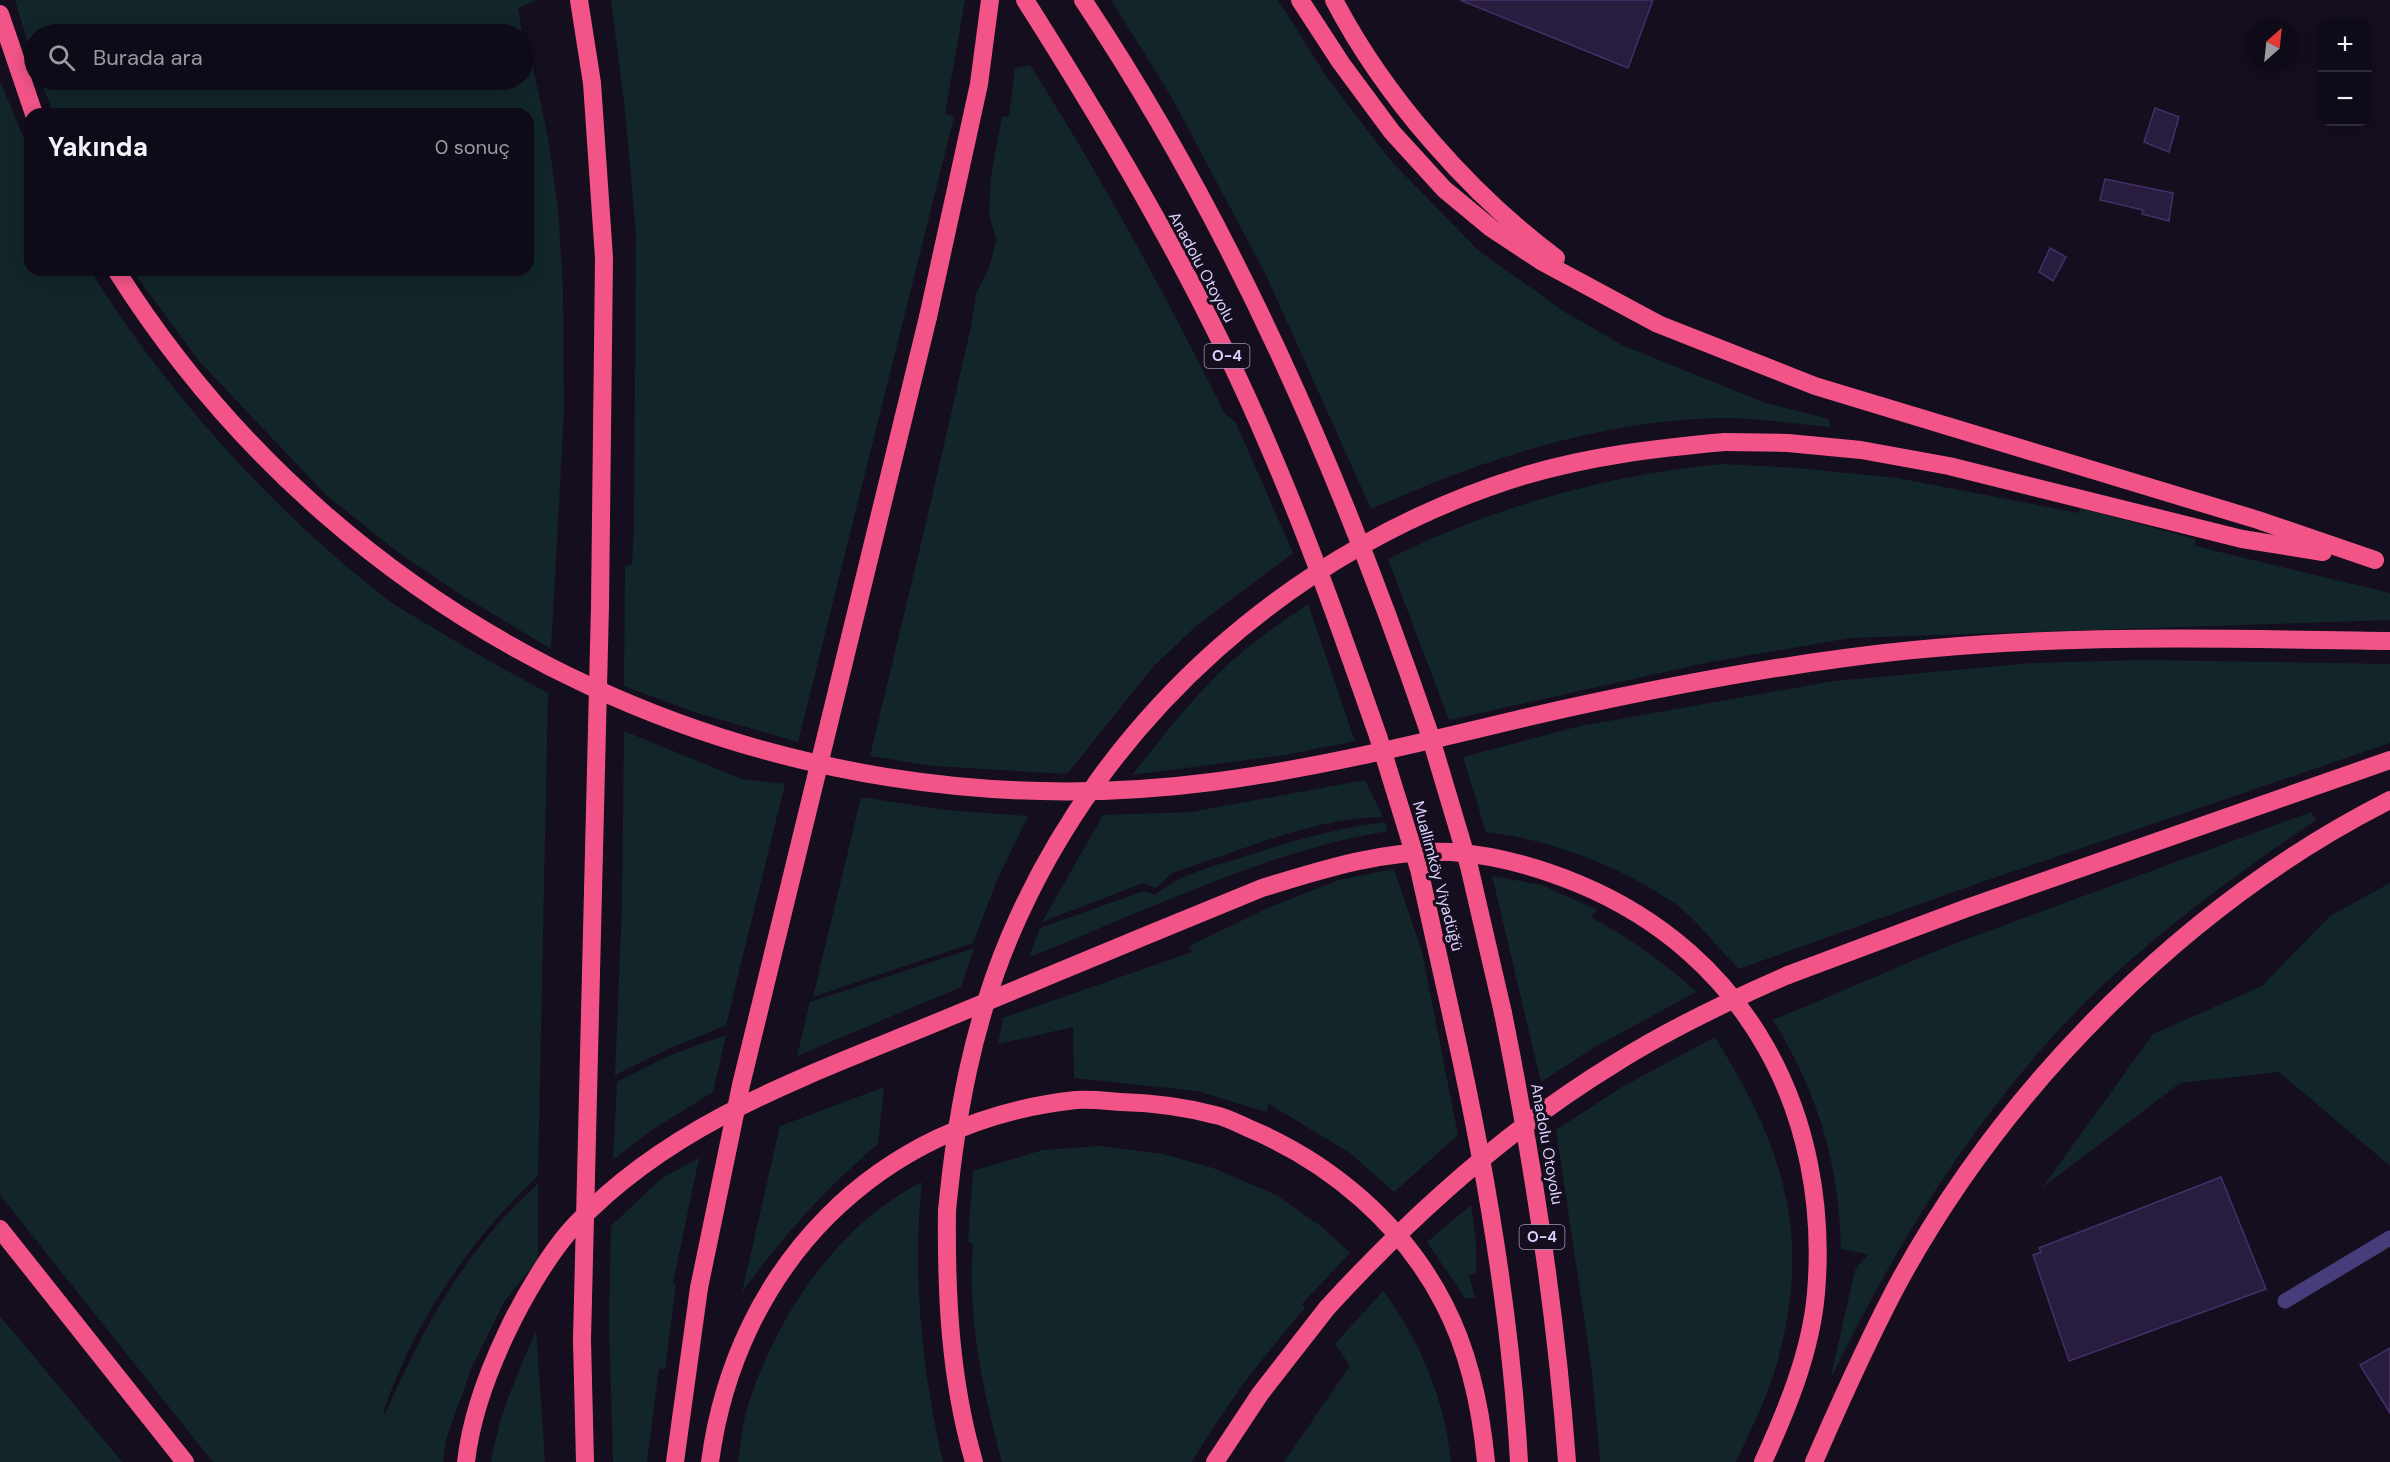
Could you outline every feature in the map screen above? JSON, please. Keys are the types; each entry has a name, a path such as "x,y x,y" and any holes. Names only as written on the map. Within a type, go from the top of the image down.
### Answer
{"highway":[{"path":"579,0 592,83 604,258 600,606 582,1340 585,1462"},
{"path":"675,1462 699,1288 741,1085 928,317 977,94 990,0"},
{"name":"Anadolu Otoyolu","path":"1025,0 1094,110 1225,352 1269,446 1319,571 1378,736"},
{"name":"Anadolu Otoyolu","path":"1083,0 1153,114 1257,304 1371,568 1429,732"},
{"path":"1300,0 1341,63 1392,132 1444,189 1491,228 1541,261 1610,299 1695,341 1815,386 2258,520 2383,561"},
{"path":"1334,0 1370,61 1453,163 1498,210 1542,248 1610,299"},
{"path":"0,14 24,85"},
{"path":"26,90 32,108"},
{"path":"120,276 186,371 259,454 315,508 372,556 459,616 545,665 616,698 681,724 777,754 913,781 1047,792 1208,783 1287,771 1453,736 1648,690 1843,658 1932,648 2130,639 2390,641"},
{"path":"974,1462 952,1348 948,1299 947,1211 953,1149 966,1079 991,988 1010,936 1058,840 1093,787 1137,730 1183,680 1239,629 1330,562 1451,501 1525,475 1606,456 1725,442 1788,443 1861,450 1949,466 2242,539 2383,561"},
{"name":"Muallimköy Viyadüğü","path":"1429,732 1469,866 1503,1013"},
{"name":"Muallimköy Viyadüğü","path":"1378,736 1419,870 1489,1198 1508,1340 1519,1462"},
{"path":"1215,1462 1260,1394 1327,1308 1402,1228 1455,1180 1539,1114 1613,1064 1717,1007 1788,975 1956,912 2390,760"},
{"path":"1814,1462 1902,1277 1982,1155 2010,1117 2057,1061 2139,977 2228,902 2308,846 2390,800"},
{"path":"466,1462 478,1405 491,1366 515,1315 534,1284 574,1225 625,1179 670,1146 766,1092 1262,888 1338,864 1391,855 1449,852 1519,863 1560,876 1628,907 1667,932 1696,957 1722,984 1767,1051 1788,1092 1809,1158 1817,1208 1817,1245 1816,1294 1810,1331 1783,1418 1763,1462"},
{"name":"Anadolu Otoyolu","path":"1503,1013 1533,1169 1547,1271 1567,1462"},
{"path":"710,1462 723,1393 741,1342 771,1288 818,1224 853,1193 926,1144 987,1119 1077,1100 1155,1103 1218,1115 1269,1136 1314,1161 1369,1204 1403,1242 1444,1305 1469,1368 1484,1435 1486,1462"},
{"path":"0,1228 185,1462"}],"street":[{"path":"2285,1301 2390,1238"}],"green space":[{"path":"15,0 536,0 518,8 520,24 24,24 24,30"},
{"path":"611,0 965,0 945,114 954,117 798,742 694,712 624,686 625,566 632,564 634,525 636,234 625,110"},
{"path":"1111,0 1278,0 1326,76 1391,161 1479,251 1565,312 1622,345 1766,403 1829,419 1831,427 1722,418 1676,420 1631,426 1586,435 1498,459 1371,509 1266,275 1171,96"},
{"path":"1030,65 1132,237 1225,414 1236,423 1293,553 1195,627 1154,666 1067,774 933,766 870,756 971,327 976,294 989,268 996,240 989,213 991,176 1002,117 1009,116 1015,68"},
{"path":"534,72 548,137 558,209 563,288 564,412 551,649 458,593 395,550 326,495 199,361 136,276 534,276 534,108 52,108 44,90 534,90"},
{"path":"0,81 24,139 24,276 94,276 120,316 187,405 224,447 303,528 392,603 473,652 548,693 538,1176 489,1228 446,1285 410,1347 383,1413 385,1414 415,1350 449,1290 488,1235 538,1184 538,1259 504,1302 471,1369 446,1440 443,1462 213,1462 0,1195"},
{"path":"1722,464 1797,468 1897,478 2079,513 2080,508 2195,539 2195,546 2390,593 2390,620 1850,638 1705,663 1449,720 1388,559 1468,524 1551,496 1635,476"},
{"path":"1308,604 1355,741 1285,755 1132,775 1187,707 1223,669 1254,643"},
{"path":"2143,660 2390,664 2390,743 1979,883 1739,969 1682,910 1653,889 1584,856 1536,841 1486,832 1463,757 1580,726 1834,681 2033,663"},
{"path":"624,731 742,779 785,784 726,1025 666,1050 615,1075 622,905"},
{"path":"1365,780 1383,817 1330,823 1276,837 1172,873 1156,888 1143,883 1042,922 1103,815 1191,812"},
{"path":"861,797 945,810 1028,816 997,880 973,943 813,997"},
{"path":"2311,812 2316,820 2208,897 2105,983 2022,1072 1949,1169 1917,1220 1886,1272 1830,1380 1855,1270 1868,1254 1841,1249 1836,1187 1823,1130 1802,1074 1773,1020 1948,946"},
{"path":"1385,822 1388,831 1295,853 1250,868 1029,957 1040,928 1144,891 1155,895 1193,873 1271,848 1309,837"},
{"path":"1394,869 1422,952 1458,1135 1394,1192 1350,1153 1269,1104 1266,1112 1197,1091 1074,1078 1073,1027 998,1044 1003,1018 1192,952 1189,946 1268,908 1339,880"},
{"path":"1492,876 1542,885 1597,910 1591,917 1646,951 1696,992 1595,1047 1541,1082"},
{"path":"2390,883 2390,1166 2279,1072 2180,1083 2042,1188 2153,1034 2262,986 2330,916"},
{"path":"974,948 961,987 797,1056 810,1002"},
{"path":"726,1035 713,1092 650,1131 613,1160 617,1082 668,1056"},
{"path":"1715,1037 1757,1114 1773,1152 1784,1189 1791,1228 1792,1268 1788,1311 1779,1356 1765,1397 1736,1462 1600,1462 1592,1371 1556,1130 1622,1087"},
{"path":"884,1087 878,1144 840,1178 806,1214 742,1292 780,1126"},
{"path":"1100,1146 1163,1154 1213,1168 1276,1195 1322,1227 1350,1253 1302,1304 1305,1308 1245,1382 1217,1421 1192,1462 1002,1462 978,1354 972,1299 973,1244 968,1241 973,1171 1043,1150"},
{"path":"699,1158 673,1283 676,1284 665,1370 659,1368 647,1462 613,1462 609,1324 611,1226 662,1178"},
{"path":"922,1182 918,1253 921,1323 929,1393 943,1462 738,1462 743,1424 758,1378 791,1311 812,1279 862,1223 891,1200"},
{"path":"1471,1205 1476,1242 1476,1272 1469,1276 1475,1298 1465,1298 1427,1242"},
{"path":"1383,1291 1408,1330 1429,1372 1443,1416 1451,1462 1284,1462 1350,1366 1335,1344"},
{"path":"0,1316 122,1462 0,1462"},
{"path":"536,1331 545,1462 491,1462 504,1411"}],"building":[{"path":"1460,0 1653,0 1628,68"},
{"path":"2155,108 2179,117 2169,152 2144,142"},
{"path":"2105,179 2173,193 2169,221 2142,214 2143,210 2100,200"},
{"path":"2050,248 2066,257 2053,281 2039,272"},
{"path":"2221,1177 2266,1289 2069,1361 2033,1255 2041,1252 2039,1248"},
{"path":"2390,1348 2390,1413 2360,1365"}]}
